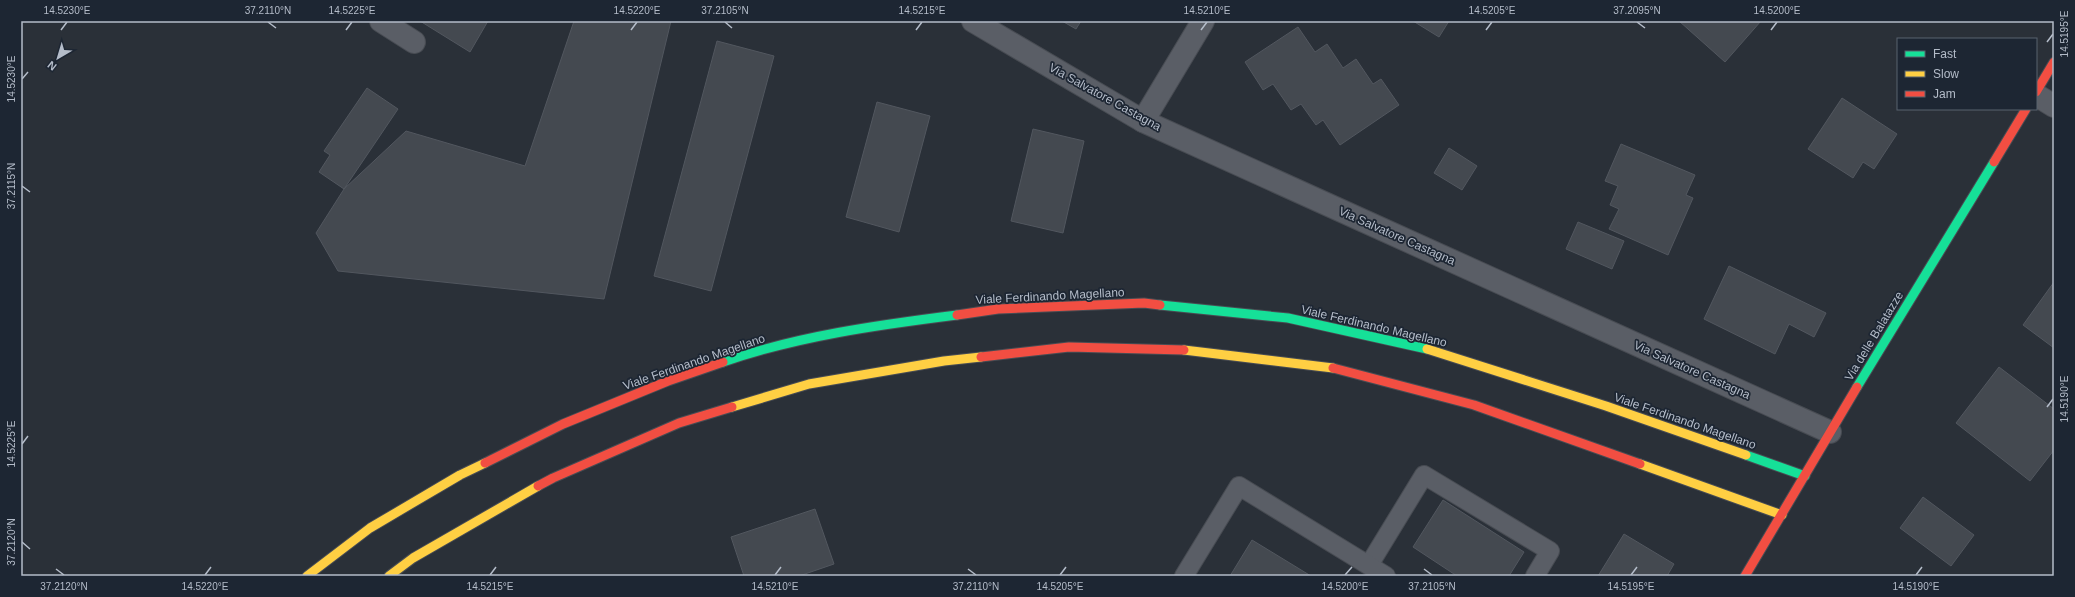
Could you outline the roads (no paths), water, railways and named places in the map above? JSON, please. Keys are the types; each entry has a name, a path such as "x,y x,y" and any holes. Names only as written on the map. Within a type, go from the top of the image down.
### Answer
{"street":[{"path":"381,21 414,42"},
{"name":"Via Salvatore Castagna","path":"973,21 1143,121 1830,432"},
{"path":"1143,121 1203,21"},
{"path":"2037,90 2054,62"},
{"path":"2037,96 2054,106"},
{"name":"Via delle Balatazze","path":"1745,576 1830,432 2025,110"},
{"name":"Viale Ferdinando Magellano","path":"307,576 370,528 460,474 563,424 668,381 760,350 873,326 998,309 1144,303 1288,318 1429,349 1606,406 1805,476"},
{"path":"389,576 413,558 553,478 679,423 809,384 944,361 1069,347 1194,350 1336,368 1474,405 1782,515"}],"lane":[{"path":"1369,565 1424,475 1550,551 1535,576"},
{"path":"1184,576 1239,486 1386,576"}]}
